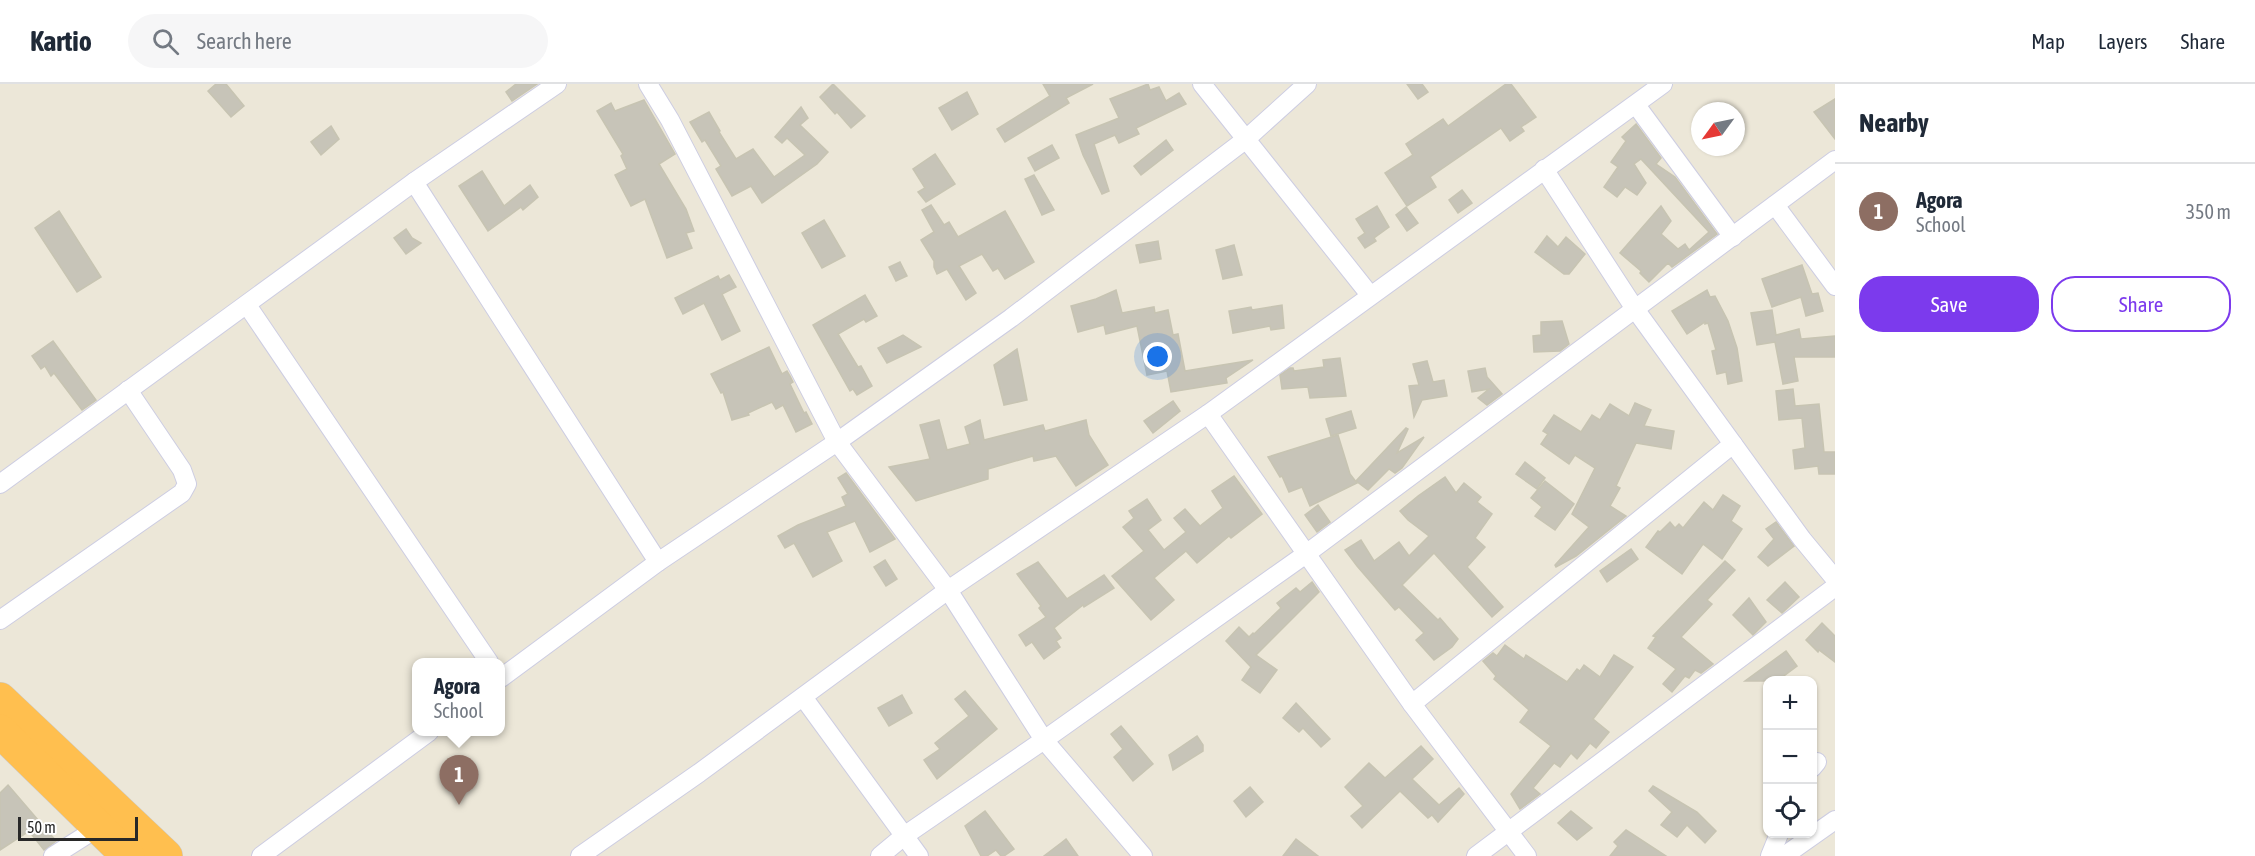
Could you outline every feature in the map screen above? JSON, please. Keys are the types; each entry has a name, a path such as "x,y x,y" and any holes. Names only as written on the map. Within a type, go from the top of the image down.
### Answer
{"highway":[{"path":"0,699 166,856"},
{"path":"0,731 128,856"}],"street":[{"path":"0,483 414,182 557,84"},
{"path":"648,84 670,120 837,442 948,590 1044,740 1143,856"},
{"path":"1202,84 1370,295"},
{"path":"505,675 658,562 837,442 1011,318 1245,140 1307,84"},
{"path":"580,856 948,590 1208,414 1663,84"},
{"path":"1636,105 1733,237"},
{"path":"880,856 904,836 1044,740 1306,554 1835,160"},
{"path":"1544,169 1635,309 1802,538 1835,579"},
{"path":"414,182 658,562"},
{"path":"1775,205 1835,286"},
{"path":"247,305 486,658"},
{"path":"0,620 182,493 187,484 182,470 128,390"},
{"path":"1208,414 1412,704 1527,856"},
{"path":"1412,704 1733,444"},
{"path":"1476,856 1835,587"},
{"path":"803,697 919,856"},
{"path":"261,856 424,736"},
{"path":"1784,856 1835,820"},
{"path":"53,856 99,826"},
{"path":"1770,856 1777,838"}],"building":[{"path":"216,84 226,84 244,106 231,117 208,91"},
{"path":"516,84 537,84 512,101 506,92"},
{"path":"833,84 865,116 851,128 820,97"},
{"path":"1043,84 1093,84 1066,98 1069,103 1005,142 997,129 1050,96"},
{"path":"1148,84 1150,90 1159,87 1166,101 1179,93 1186,104 1136,128 1139,134 1119,143 1115,135 1094,144 1109,191 1102,194 1076,135 1119,118 1110,99"},
{"path":"1407,84 1422,84 1428,92 1418,99"},
{"path":"1506,84 1511,84 1536,117 1521,127 1524,131 1510,141 1501,128 1430,177 1436,187 1407,206 1385,173 1413,155 1406,144 1443,119 1448,126"},
{"path":"967,92 978,114 952,130 939,108"},
{"path":"1835,99 1835,139 1814,112"},
{"path":"644,100 675,154 659,164 686,209 694,231 686,233 692,248 667,258 645,199 631,206 615,175 627,169 621,156 623,154 597,111 611,103 615,111"},
{"path":"801,107 808,118 800,125 828,152 817,164 762,203 751,186 732,196 716,169 721,166 705,140 702,142 690,122 709,112 736,159 753,149 774,177 805,155 787,138 782,143 775,137"},
{"path":"1636,124 1661,158 1656,164 1675,177 1717,234 1672,267 1668,263 1649,282 1640,273 1641,271 1620,253 1661,206 1671,221 1661,234 1678,249 1685,244 1689,250 1709,232 1641,159 1634,164 1646,183 1637,195 1625,187 1617,197 1604,187 1618,167 1611,162 1626,141 1622,137"},
{"path":"331,126 339,139 321,155 311,142"},
{"path":"1166,140 1173,150 1141,175 1134,166"},
{"path":"1052,145 1059,158 1035,171 1028,158"},
{"path":"935,154 955,184 926,202 918,192 925,188 913,169"},
{"path":"482,171 504,206 530,185 538,197 523,210 521,207 488,231 459,186"},
{"path":"1034,175 1054,210 1042,215 1025,179"},
{"path":"1462,190 1472,203 1458,213 1449,200"},
{"path":"931,205 944,225 949,222 958,237 1005,211 1034,262 1005,279 998,268 993,271 982,254 959,266 976,293 966,300 947,269 937,274 934,261 921,240 934,232 922,210"},
{"path":"1377,206 1389,227 1374,238 1376,241 1365,248 1358,238 1365,233 1356,219"},
{"path":"1406,207 1418,223 1407,231 1396,215"},
{"path":"59,211 101,277 77,292 35,228"},
{"path":"824,220 845,256 822,268 802,233"},
{"path":"406,229 412,238 421,243 406,254 394,238"},
{"path":"1547,236 1558,247 1566,237 1585,254 1569,274 1564,274 1535,252"},
{"path":"1158,241 1161,259 1140,263 1136,245"},
{"path":"1234,245 1242,275 1223,279 1216,250"},
{"path":"900,262 907,276 896,281 889,267"},
{"path":"1802,265 1812,294 1818,293 1823,311 1806,316 1801,297 1772,307 1762,279"},
{"path":"729,275 736,287 722,294 740,331 722,340 704,303 683,314 675,298 718,276 720,280"},
{"path":"1116,290 1122,313 1154,307 1155,313 1168,310 1173,335 1178,334 1185,371 1253,360 1226,378 1227,383 1171,392 1167,371 1147,375 1137,326 1106,334 1104,325 1078,332 1071,306"},
{"path":"1707,290 1710,297 1715,296 1728,321 1737,348 1742,381 1728,384 1726,372 1717,374 1712,351 1716,350 1708,323 1705,324 1705,322 1687,334 1672,311"},
{"path":"865,295 877,316 866,322 864,319 838,334 872,386 857,395 853,389 850,391 813,325"},
{"path":"1282,305 1284,328 1271,330 1270,326 1233,333 1229,311"},
{"path":"1772,310 1776,335 1799,329 1801,339 1835,336 1835,357 1794,357 1798,381 1783,384 1775,342 1757,345 1751,313"},
{"path":"1562,321 1569,344 1560,351 1534,352 1533,336 1541,335 1541,322"},
{"path":"903,335 921,347 887,363 878,348"},
{"path":"53,341 96,400 82,410 54,373 51,376 45,366 41,369 32,356"},
{"path":"769,347 782,374 787,371 790,376 793,382 790,384 812,424 796,432 783,405 776,409 772,402 748,413 749,415 732,420 723,392 721,393 711,374"},
{"path":"1017,349 1027,400 1004,405 994,365"},
{"path":"1340,358 1346,396 1310,398 1308,387 1282,389 1280,375 1290,368 1294,371 1324,367 1323,360"},
{"path":"1427,361 1433,382 1444,380 1447,396 1422,400 1414,417 1409,386 1419,385 1413,364"},
{"path":"1485,368 1487,377 1502,394 1487,405 1478,398 1489,389 1472,392 1468,371"},
{"path":"1793,389 1795,406 1819,404 1824,452 1835,452 1835,474 1819,474 1818,466 1795,469 1793,450 1805,448 1802,418 1779,420 1776,391"},
{"path":"1173,401 1180,411 1153,433 1144,421"},
{"path":"1635,403 1651,410 1644,426 1674,431 1671,449 1636,443 1616,486 1620,488 1610,506 1626,516 1576,556 1556,567 1555,565 1589,527 1572,514 1595,468 1575,455 1569,464 1541,444 1548,434 1543,431 1554,415 1581,432 1592,415 1600,420 1610,404 1629,416"},
{"path":"1351,411 1356,428 1331,436 1326,419"},
{"path":"939,420 947,450 970,444 965,427 980,420 984,440 1043,425 1045,431 1086,420 1089,435 1108,465 1076,486 1056,456 1034,461 1033,456 988,469 988,479 916,501 889,467 930,459 920,425"},
{"path":"1406,428 1408,429 1397,453 1424,437 1402,468 1395,473 1389,469 1368,490 1356,481"},
{"path":"1338,435 1350,474 1357,483 1310,506 1302,487 1289,492 1282,476 1280,477 1268,457"},
{"path":"1525,462 1545,478 1537,489 1516,474"},
{"path":"846,473 895,539 870,552 855,521 827,532 842,561 813,577 794,543 785,548 778,536 798,525 846,506 842,497 848,494 838,478"},
{"path":"1234,476 1262,514 1231,538 1229,536 1197,563 1186,551 1154,578 1174,600 1151,620 1112,576 1144,551 1123,527 1134,518 1129,511 1147,499 1161,520 1148,530 1164,550 1186,532 1174,518 1185,509 1200,526 1223,508 1212,491"},
{"path":"1445,477 1456,493 1464,483 1481,497 1477,502 1492,514 1475,538 1485,547 1467,567 1503,607 1492,617 1434,553 1402,585 1438,620 1440,618 1458,639 1452,647 1434,660 1416,640 1424,633 1399,607 1395,610 1345,550 1361,540 1374,561 1399,542 1409,556 1429,536 1400,511"},
{"path":"1545,481 1574,504 1555,530 1535,516 1542,507 1531,498"},
{"path":"1723,495 1740,506 1731,521 1742,529 1722,559 1703,544 1682,574 1646,547 1658,531 1660,532 1670,522 1675,528 1679,524 1683,528 1704,502 1713,510"},
{"path":"1318,505 1330,522 1317,532 1305,515"},
{"path":"1776,522 1794,546 1768,566 1758,557 1774,539 1766,529"},
{"path":"1631,549 1638,559 1607,582 1600,571"},
{"path":"885,560 897,579 886,586 874,567"},
{"path":"1725,561 1735,570 1707,600 1712,604 1681,637 1713,664 1701,673 1695,670 1689,678 1685,676 1672,692 1663,684 1676,669 1648,648 1656,637 1653,636"},
{"path":"1038,562 1067,599 1104,575 1114,588 1084,607 1083,605 1054,628 1061,638 1056,641 1060,647 1044,659 1032,642 1026,646 1019,635 1046,617 1039,608 1041,606 1017,574"},
{"path":"1312,582 1319,592 1256,655 1277,670 1260,693 1242,680 1251,667 1226,641 1239,627 1249,637 1254,634 1281,608 1277,603 1296,588 1300,592"},
{"path":"1785,582 1799,597 1782,613 1767,600"},
{"path":"1749,598 1766,622 1753,635 1733,615"},
{"path":"1822,623 1835,636 1835,662 1819,650 1818,652 1806,640"},
{"path":"1505,645 1524,659 1526,655 1567,682 1577,669 1580,671 1584,665 1600,677 1614,655 1633,667 1593,719 1609,732 1596,748 1590,743 1577,759 1571,753 1560,767 1554,763 1533,788 1540,794 1520,809 1511,794 1551,746 1520,722 1529,710 1494,679 1496,676 1483,661 1493,653 1497,656"},
{"path":"1786,651 1797,666 1784,676 1763,676 1763,681 1745,681"},
{"path":"965,691 997,729 937,779 924,760 940,749 935,743 969,716 955,699"},
{"path":"902,695 912,713 889,726 878,708"},
{"path":"1296,703 1330,739 1321,747 1303,728 1299,732 1283,718"},
{"path":"1121,726 1153,764 1133,781 1114,757 1123,749 1111,734"},
{"path":"1197,736 1203,745 1203,751 1173,770 1169,755"},
{"path":"1421,746 1433,759 1412,779 1439,805 1459,788 1464,794 1438,822 1432,815 1428,818 1400,791 1362,828 1351,816 1363,806 1345,787 1369,763 1385,778"},
{"path":"8,785 56,841 44,850 29,831 0,850 0,793"},
{"path":"1653,786 1697,812 1716,831 1705,843 1687,825 1677,837 1661,825 1672,812 1649,791"},
{"path":"1250,787 1263,802 1246,817 1234,801"},
{"path":"985,811 1014,849 1004,856 996,850 987,856 981,856 965,826"},
{"path":"1571,811 1592,828 1577,840 1558,823"},
{"path":"1626,830 1666,856 1610,856 1618,846 1614,842"},
{"path":"1066,839 1078,856 1044,856 1061,843"},
{"path":"1296,839 1318,856 1283,856"}],"place":[{"name":"Agora","path":"459,805"}]}
